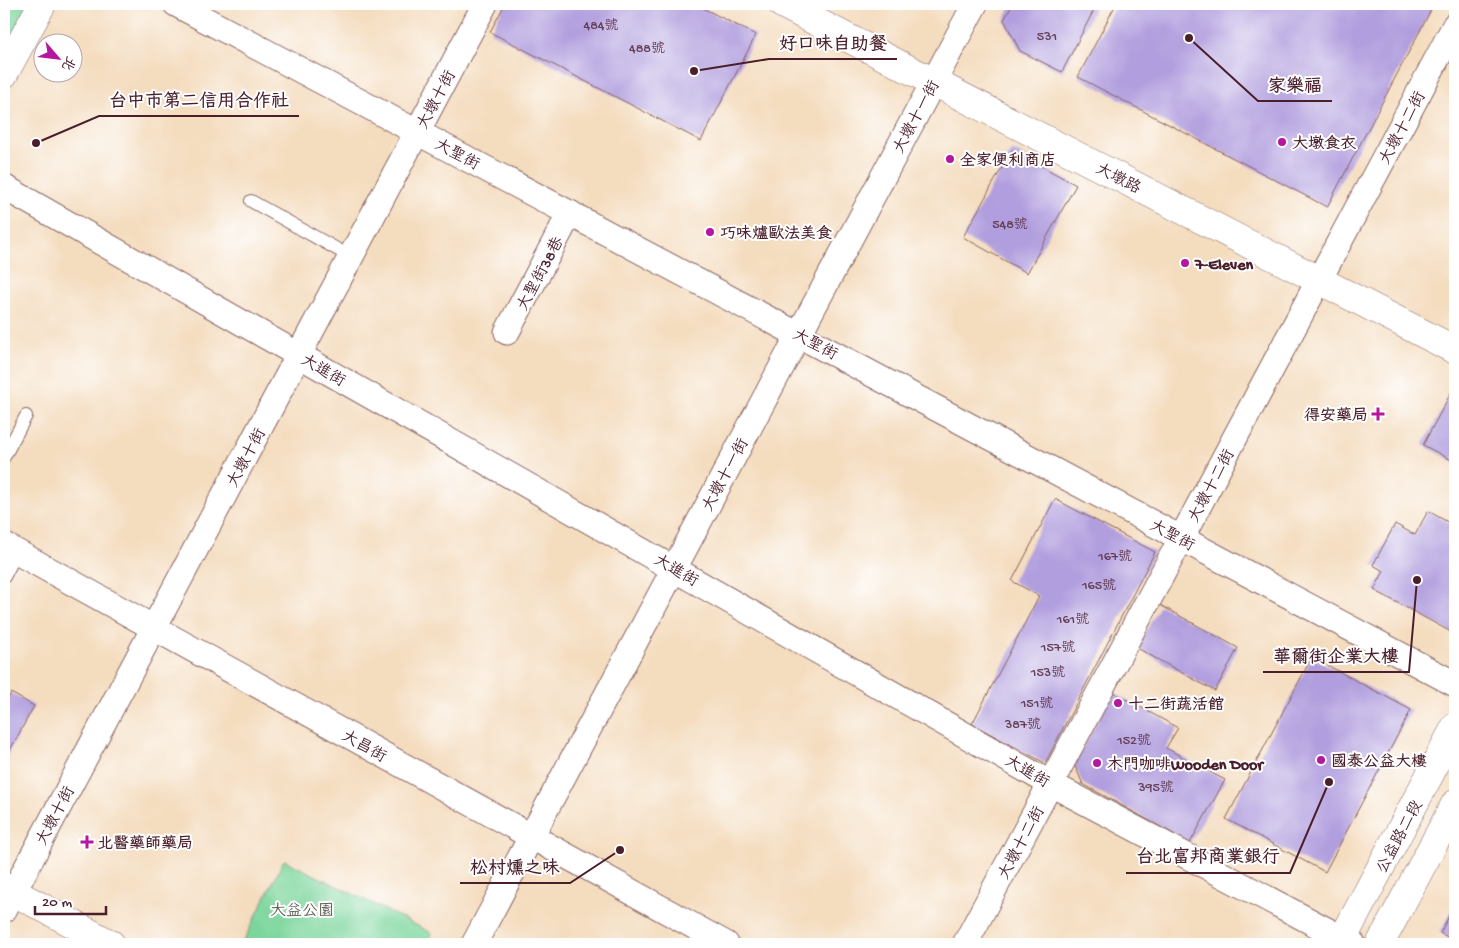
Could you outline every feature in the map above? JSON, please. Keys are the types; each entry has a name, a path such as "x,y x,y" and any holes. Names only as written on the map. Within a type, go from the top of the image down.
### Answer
{"street":[{"path":"4,74 42,4"},
{"name":"大聖街","path":"176,4 1455,684"},
{"name":"大墩十街","path":"7,897 154,628 486,4"},
{"name":"大墩路","path":"782,4 1455,350"},
{"name":"大墩十一街","path":"474,944 975,4"},
{"name":"大墩十二街","path":"965,944 1455,25"},
{"name":"大進街","path":"4,187 674,567 1051,784 1345,942"},
{"name":"大聖街38巷","path":"507,332 570,213"},
{"name":"大昌街","path":"10,548 726,944"},
{"name":"公益路二段","path":"1345,942 1455,728"},
{"path":"1380,944 1455,804"},
{"path":"7,897 111,944"}],"lane":[{"path":"252,201 351,257"},
{"path":"4,457 26,416"},
{"path":"4,577 10,548"}],"green space":[{"path":"4,4 33,4 4,57"},
{"name":"大益公園","path":"284,860 432,933 427,944 242,944"}],"building":[{"path":"505,4 695,4 756,35 701,141 490,32"},
{"path":"1013,4 1097,4 1062,72 1020,51 1004,20"},
{"name":"大墩食衣","path":"1116,4 1434,4 1327,207 1078,77"},
{"path":"1012,150 1076,185 1027,273 963,237"},
{"path":"1455,385 1455,462 1423,445"},
{"path":"1055,499 1155,552 1045,763 972,724 1039,596 1012,581"},
{"path":"1428,511 1455,526 1453,633 1374,590 1384,571 1373,565 1395,524 1415,535"},
{"path":"1160,605 1238,648 1215,691 1137,648"},
{"name":"國泰公益大樓","path":"1312,657 1411,710 1325,872 1226,819"},
{"path":"1113,692 1178,728 1166,748 1225,780 1190,843 1083,784 1074,764"},
{"path":"11,693 34,706 4,761 4,707"},
{"path":"1455,904 1455,941 1440,933"}],"place":[{"name":"家樂福","path":"1189,38"},
{"name":"好口味自助餐","path":"694,71"},
{"name":"大墩食衣","path":"1282,142"},
{"name":"台中市第二信用合作社","path":"36,143"},
{"name":"全家便利商店","path":"950,159"},
{"name":"巧味爐歐法美食","path":"710,232"},
{"name":"7-Eleven","path":"1185,263"},
{"name":"得安藥局","path":"1378,414"},
{"name":"華爾街企業大樓","path":"1417,580"},
{"name":"十二街蔬活館","path":"1118,703"},
{"name":"國泰公益大樓","path":"1321,760"},
{"name":"木門咖啡Wooden Door","path":"1097,763"},
{"name":"台北富邦商業銀行","path":"1329,782"},
{"name":"北醫藥師藥局","path":"87,842"},
{"name":"松村燻之味","path":"620,850"}]}
